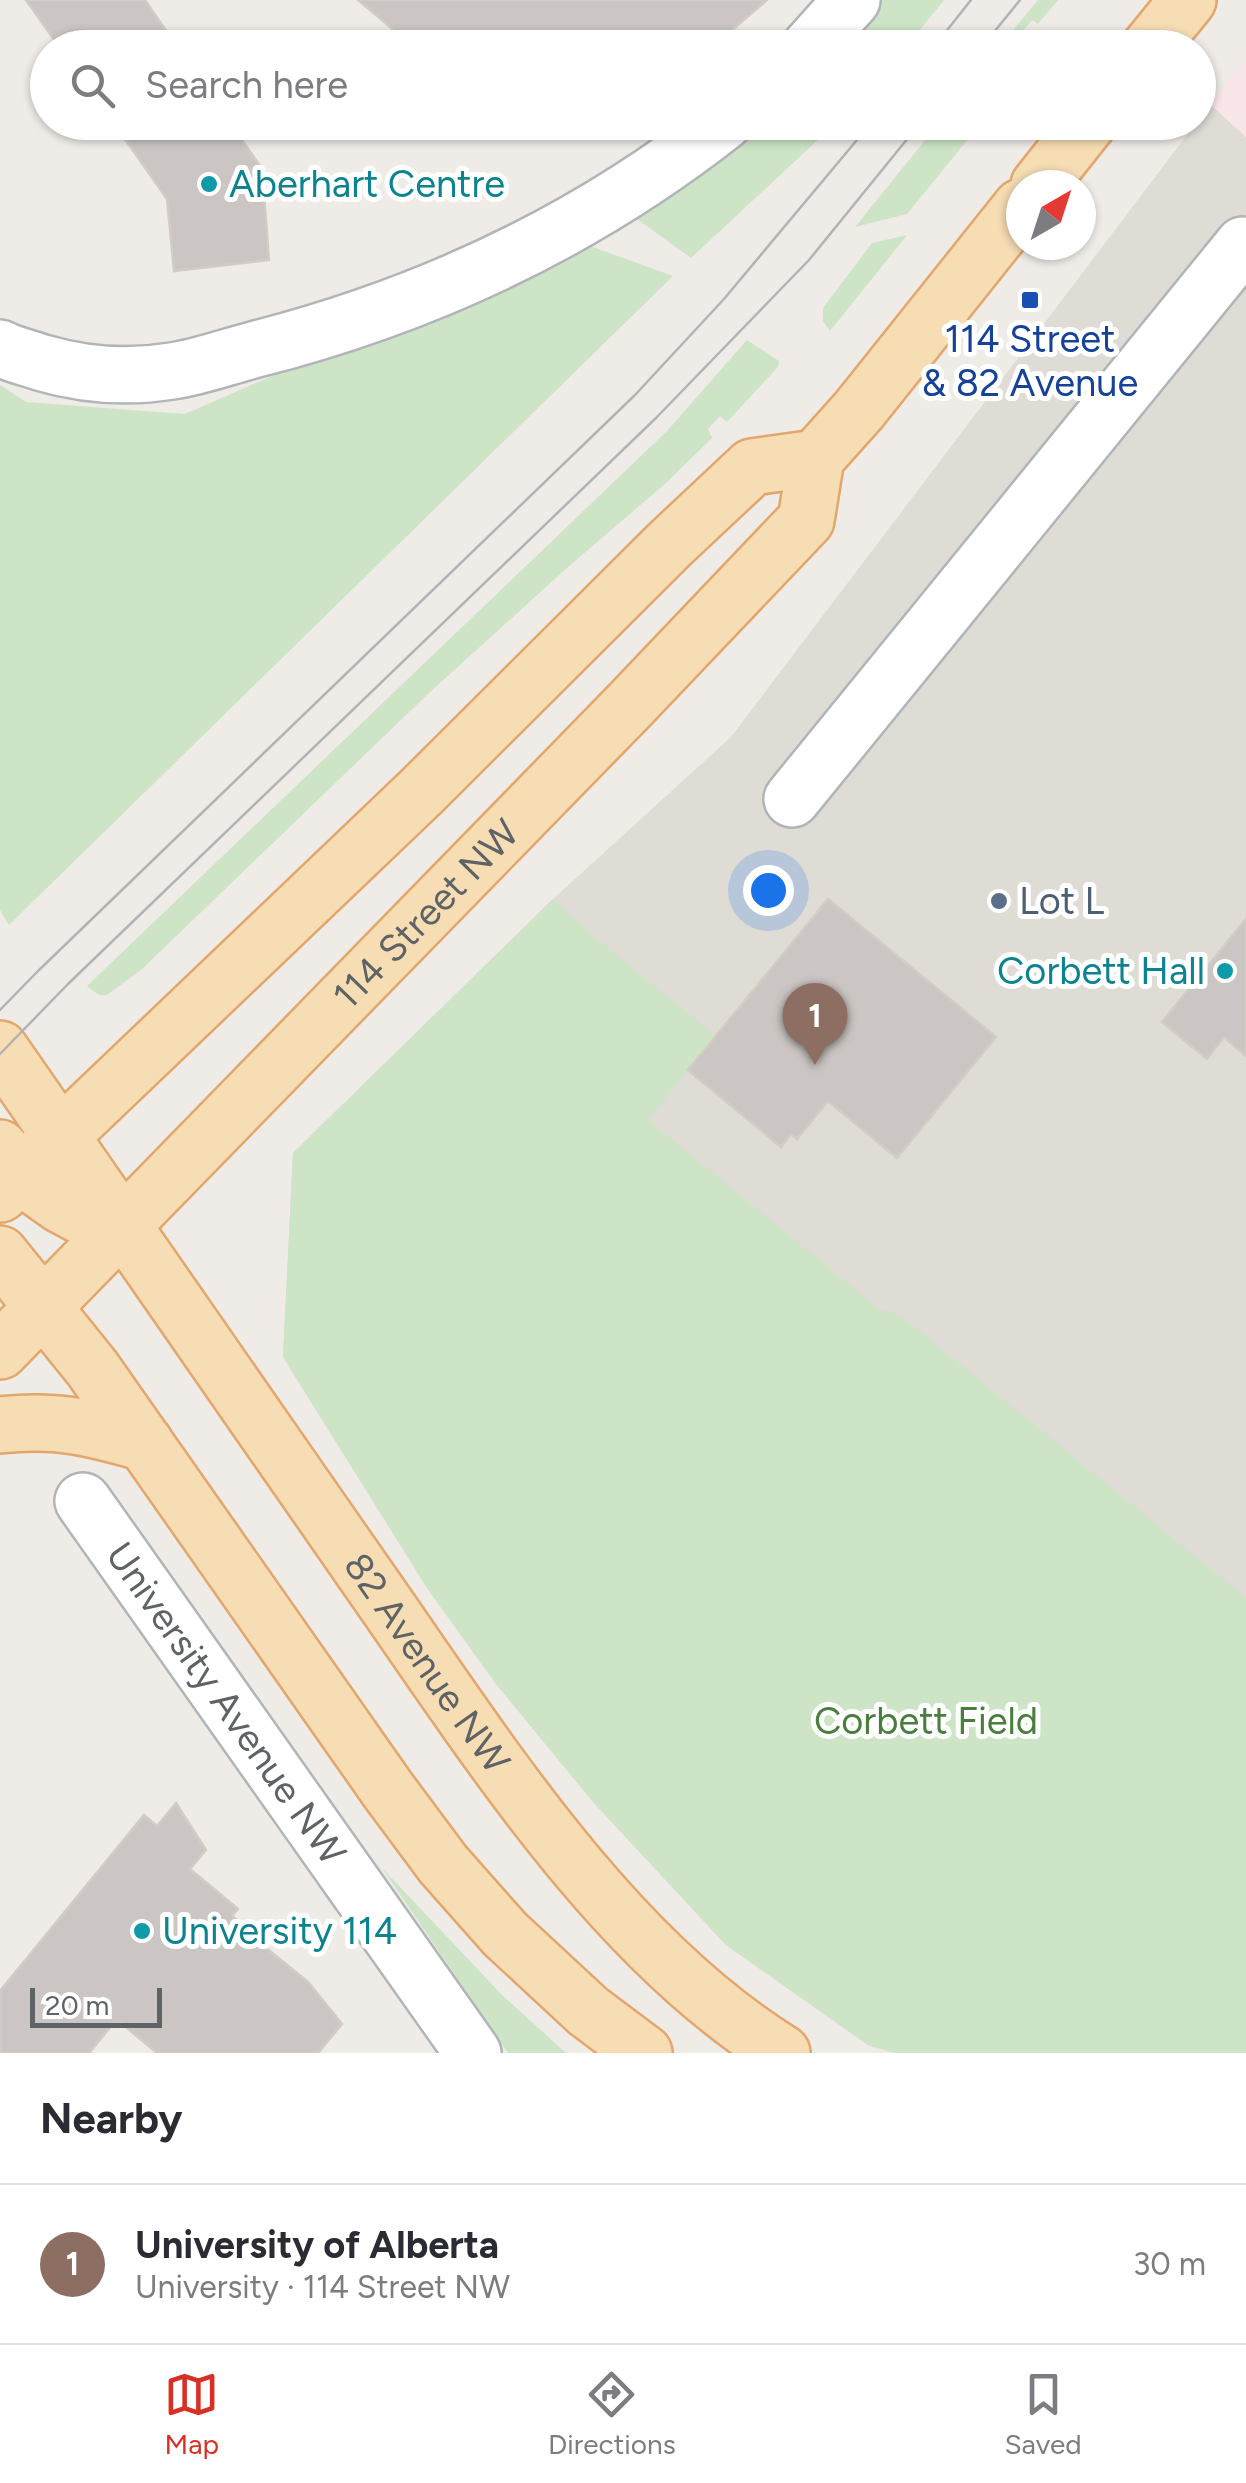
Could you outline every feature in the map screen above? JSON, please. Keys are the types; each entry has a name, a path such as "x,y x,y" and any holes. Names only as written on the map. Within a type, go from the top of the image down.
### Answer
{"main road":[{"path":"1164,30 1188,0"},
{"path":"1051,170 1075,140"},
{"path":"122,1225 91,1221 7,1172 61,1136 752,467 816,458 1006,226"},
{"name":"114 Street NW","path":"0,1350 806,520 816,458"},
{"path":"0,1049 122,1225"},
{"name":"82 Avenue NW","path":"122,1225 496,1762 588,1880 671,1966 782,2053"},
{"path":"0,1254 92,1368 443,1864 505,1934 588,2011 644,2053"},
{"path":"0,1424 67,1423 144,1443"}],"street":[{"path":"825,30 852,0"},
{"path":"0,348 60,368 108,375 172,371 325,331 466,279 647,180 700,140"},
{"path":"792,799 1230,260 1243,245 1246,247"},
{"name":"University Avenue NW","path":"83,1501 473,2053"}],"shaded area":[{"path":"1246,59 1246,137 1216,110 1216,96"},
{"path":"1216,110 1246,137 1246,2053 895,2053 868,2045 726,1945 593,1802 496,1684 427,1588 283,1357 293,1153 553,899 731,737 1183,140 1216,140"}],"green space":[{"path":"882,0 944,0 920,30 854,30"},
{"path":"1038,0 1058,0 1038,24 1032,20 1024,30 1013,30"},
{"path":"733,140 818,140 691,258 630,214"},
{"path":"925,140 967,140 907,214 855,227"},
{"path":"907,235 830,331 823,321 823,308 872,243"},
{"path":"579,242 673,276 9,925 0,910 0,385 26,402 185,414"},
{"path":"747,340 779,361 778,367 727,422 720,416 708,429 712,438 429,693 142,969 107,995 87,986 667,431"},
{"name":"Corbett Field","path":"553,899 716,1036 648,1120 879,1309 901,1316 1246,1598 1246,2053 895,2053 868,2045 726,1945 593,1802 496,1684 427,1588 283,1357 293,1153"},
{"path":"382,1868 503,1996 566,2053 508,2053"}],"building":[{"path":"26,0 145,0 166,30 47,30"},
{"path":"358,0 767,0 732,30 394,30"},
{"name":"Aberhart Centre","path":"126,140 242,140 262,169 269,260 174,271 167,199"},
{"path":"828,899 996,1037 897,1158 828,1101 797,1139 791,1134 781,1147 688,1070"},
{"name":"Corbett Hall","path":"1246,919 1246,1056 1224,1037 1207,1059 1162,1022"},
{"name":"University 114","path":"176,1803 206,1850 190,1869 238,1909 232,1916 241,1923 239,1926 308,1982 342,2024 318,2053 157,2053 121,2023 117,2027 113,2024 89,2053 0,2053 0,1991 144,1815 157,1826"}],"tram line":[{"path":"947,30 971,0"},
{"path":"996,30 1020,0"},
{"path":"0,1010 635,395 724,299 857,140"},
{"path":"0,1054 656,418 809,260 906,140"}],"place":[{"name":"Aberhart Centre","path":"209,184"},
{"name":"114 Street & 82 Avenue","path":"1030,300"},
{"name":"Lot L","path":"999,901"},
{"name":"Corbett Hall","path":"1225,971"},
{"name":"University of Alberta","path":"815,1065"},
{"name":"University 114","path":"142,1931"}]}
